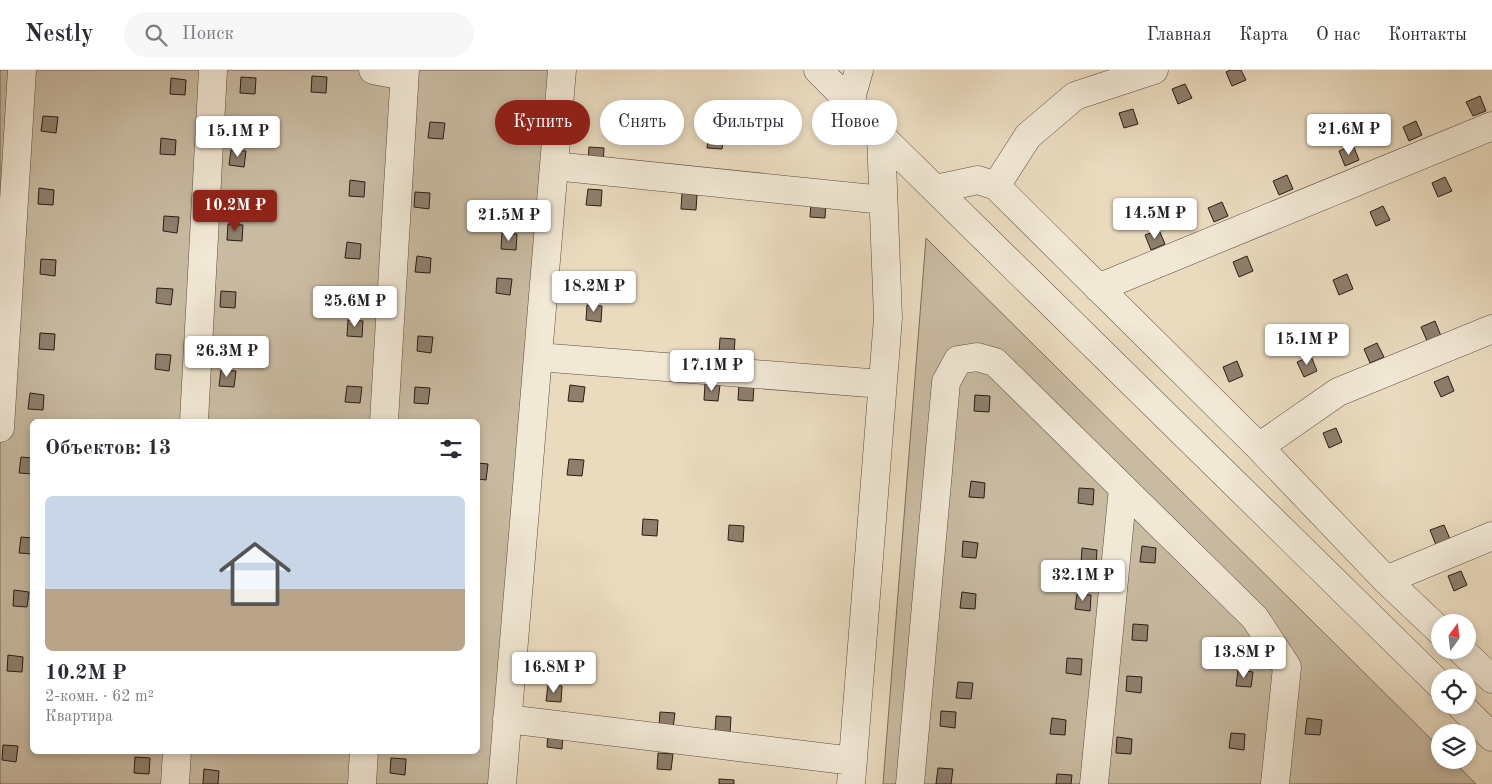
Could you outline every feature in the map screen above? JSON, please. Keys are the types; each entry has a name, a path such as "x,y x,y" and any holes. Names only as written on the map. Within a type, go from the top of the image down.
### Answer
{"street":[{"path":"0,428 22,70"},
{"path":"194,419 213,70"},
{"path":"373,70 405,73 384,419"},
{"path":"502,784 562,70"},
{"path":"818,70 848,100"},
{"path":"851,100 859,70"},
{"path":"996,186 1028,136 1075,96 1154,70"},
{"path":"1098,288 1492,126"},
{"path":"508,719 852,773 888,318 881,145"},
{"path":"890,145 1431,677"},
{"path":"554,166 883,200"},
{"path":"935,189 978,180 996,186 1259,447 1386,580 1431,622"},
{"path":"1259,447 1338,392 1492,329"},
{"path":"538,357 882,384"},
{"path":"910,784 946,382 958,360 977,357 995,362 1255,618 1287,667 1275,784"},
{"path":"1094,784 1123,488"},
{"path":"1386,580 1492,536"},
{"path":"1471,659 1492,679"},
{"path":"1469,714 1492,737"},
{"path":"175,784 177,754"},
{"path":"362,784 364,754"}],"shaded area":[{"path":"0,70 572,70 569,100 495,100 495,145 565,145 506,784 0,784"},
{"path":"926,238 1431,739 1431,769 1461,769 1476,784 883,784"}],"building":[{"path":"1241,70 1246,80 1232,86 1226,72"},
{"path":"312,76 327,77 326,93 311,92"},
{"path":"241,77 256,78 255,94 240,93"},
{"path":"171,78 186,80 185,95 170,94"},
{"path":"1185,84 1192,98 1178,104 1172,89"},
{"path":"1480,96 1486,111 1473,116 1466,102"},
{"path":"1133,109 1138,124 1124,128 1119,113"},
{"path":"43,116 58,117 56,133 41,131"},
{"path":"1416,121 1422,135 1409,141 1403,127"},
{"path":"430,122 445,123 443,139 428,138"},
{"path":"161,138 176,140 175,155 160,154"},
{"path":"707,145 722,145 722,149 707,148"},
{"path":"1353,145 1359,160 1345,166 1339,151"},
{"path":"589,147 604,148 603,164 588,163"},
{"path":"231,150 246,151 244,167 229,165"},
{"path":"1287,175 1293,189 1279,195 1273,181"},
{"path":"1445,177 1452,191 1438,197 1432,183"},
{"path":"350,180 365,182 364,197 349,196"},
{"path":"39,188 54,190 53,205 38,204"},
{"path":"588,189 602,190 601,206 586,205"},
{"path":"415,192 430,193 429,209 414,207"},
{"path":"682,193 697,195 696,210 681,209"},
{"path":"811,201 826,202 825,218 810,217"},
{"path":"1222,202 1228,216 1214,222 1208,208"},
{"path":"1383,206 1390,220 1376,226 1370,212"},
{"path":"164,216 179,217 177,233 163,231"},
{"path":"228,224 243,225 242,241 227,240"},
{"path":"1159,230 1165,244 1151,250 1145,235"},
{"path":"502,233 517,234 516,250 501,249"},
{"path":"347,242 361,244 360,259 345,258"},
{"path":"417,256 431,258 430,273 415,272"},
{"path":"1247,256 1253,271 1239,277 1233,262"},
{"path":"41,259 56,260 55,276 40,274"},
{"path":"1347,274 1353,289 1339,295 1333,280"},
{"path":"497,278 512,279 510,295 496,293"},
{"path":"157,288 173,289 171,305 156,303"},
{"path":"221,291 236,292 235,308 220,307"},
{"path":"587,305 602,306 601,322 586,320"},
{"path":"348,320 363,321 362,337 347,336"},
{"path":"1435,321 1441,336 1427,341 1421,327"},
{"path":"40,333 55,334 54,350 39,349"},
{"path":"418,336 433,337 431,353 417,351"},
{"path":"720,338 735,339 734,355 719,354"},
{"path":"1377,343 1384,357 1370,363 1364,349"},
{"path":"156,354 171,355 169,371 155,369"},
{"path":"1311,356 1317,371 1304,377 1297,362"},
{"path":"1237,361 1243,376 1229,382 1223,367"},
{"path":"221,370 236,371 234,387 219,386"},
{"path":"1448,376 1454,391 1441,397 1434,382"},
{"path":"705,384 720,385 718,401 704,400"},
{"path":"739,384 754,385 753,401 738,400"},
{"path":"570,385 585,387 583,402 568,401"},
{"path":"347,386 362,387 360,403 345,402"},
{"path":"415,387 430,388 428,404 414,403"},
{"path":"30,393 44,395 43,410 28,409"},
{"path":"975,395 990,396 989,412 974,411"},
{"path":"1336,428 1342,442 1329,448 1323,433"},
{"path":"21,457 30,458 30,474 19,473"},
{"path":"569,459 584,460 582,476 567,475"},
{"path":"480,463 488,464 486,480 480,479"},
{"path":"971,481 985,483 984,498 969,497"},
{"path":"1079,488 1094,489 1093,505 1078,503"},
{"path":"643,519 658,520 657,536 642,535"},
{"path":"729,525 744,526 743,542 728,540"},
{"path":"1444,525 1450,539 1436,545 1430,530"},
{"path":"21,537 30,538 30,554 19,553"},
{"path":"963,541 978,543 976,558 962,557"},
{"path":"1142,546 1156,548 1155,563 1140,562"},
{"path":"1082,548 1097,550 1096,565 1081,564"},
{"path":"1461,571 1467,585 1454,591 1448,576"},
{"path":"14,590 29,592 27,607 13,606"},
{"path":"962,592 976,594 975,609 960,608"},
{"path":"1077,594 1091,595 1090,611 1075,609"},
{"path":"1133,624 1148,625 1147,641 1132,640"},
{"path":"8,655 23,657 22,672 7,671"},
{"path":"1067,658 1082,659 1081,675 1066,673"},
{"path":"1238,670 1253,672 1251,687 1236,686"},
{"path":"1127,676 1142,677 1141,693 1126,691"},
{"path":"958,682 973,683 971,699 956,698"},
{"path":"548,685 562,686 561,702 546,701"},
{"path":"941,711 956,712 955,728 940,726"},
{"path":"660,712 675,713 673,728 659,727"},
{"path":"716,716 731,717 730,733 715,731"},
{"path":"1052,718 1066,720 1065,735 1050,734"},
{"path":"1307,718 1322,720 1320,735 1305,734"},
{"path":"548,732 563,733 562,749 547,747"},
{"path":"1231,733 1245,734 1244,750 1229,748"},
{"path":"1117,737 1132,739 1131,754 1116,753"},
{"path":"3,745 18,746 16,762 2,760"},
{"path":"658,753 673,754 671,770 657,769"},
{"path":"135,757 150,758 149,774 134,773"},
{"path":"391,758 406,759 405,775 390,773"},
{"path":"938,768 953,769 951,784 936,784"},
{"path":"204,769 219,771 218,784 203,784"},
{"path":"1057,774 1072,775 1071,784 1056,784"},
{"path":"719,779 734,780 734,784 719,784"}]}
